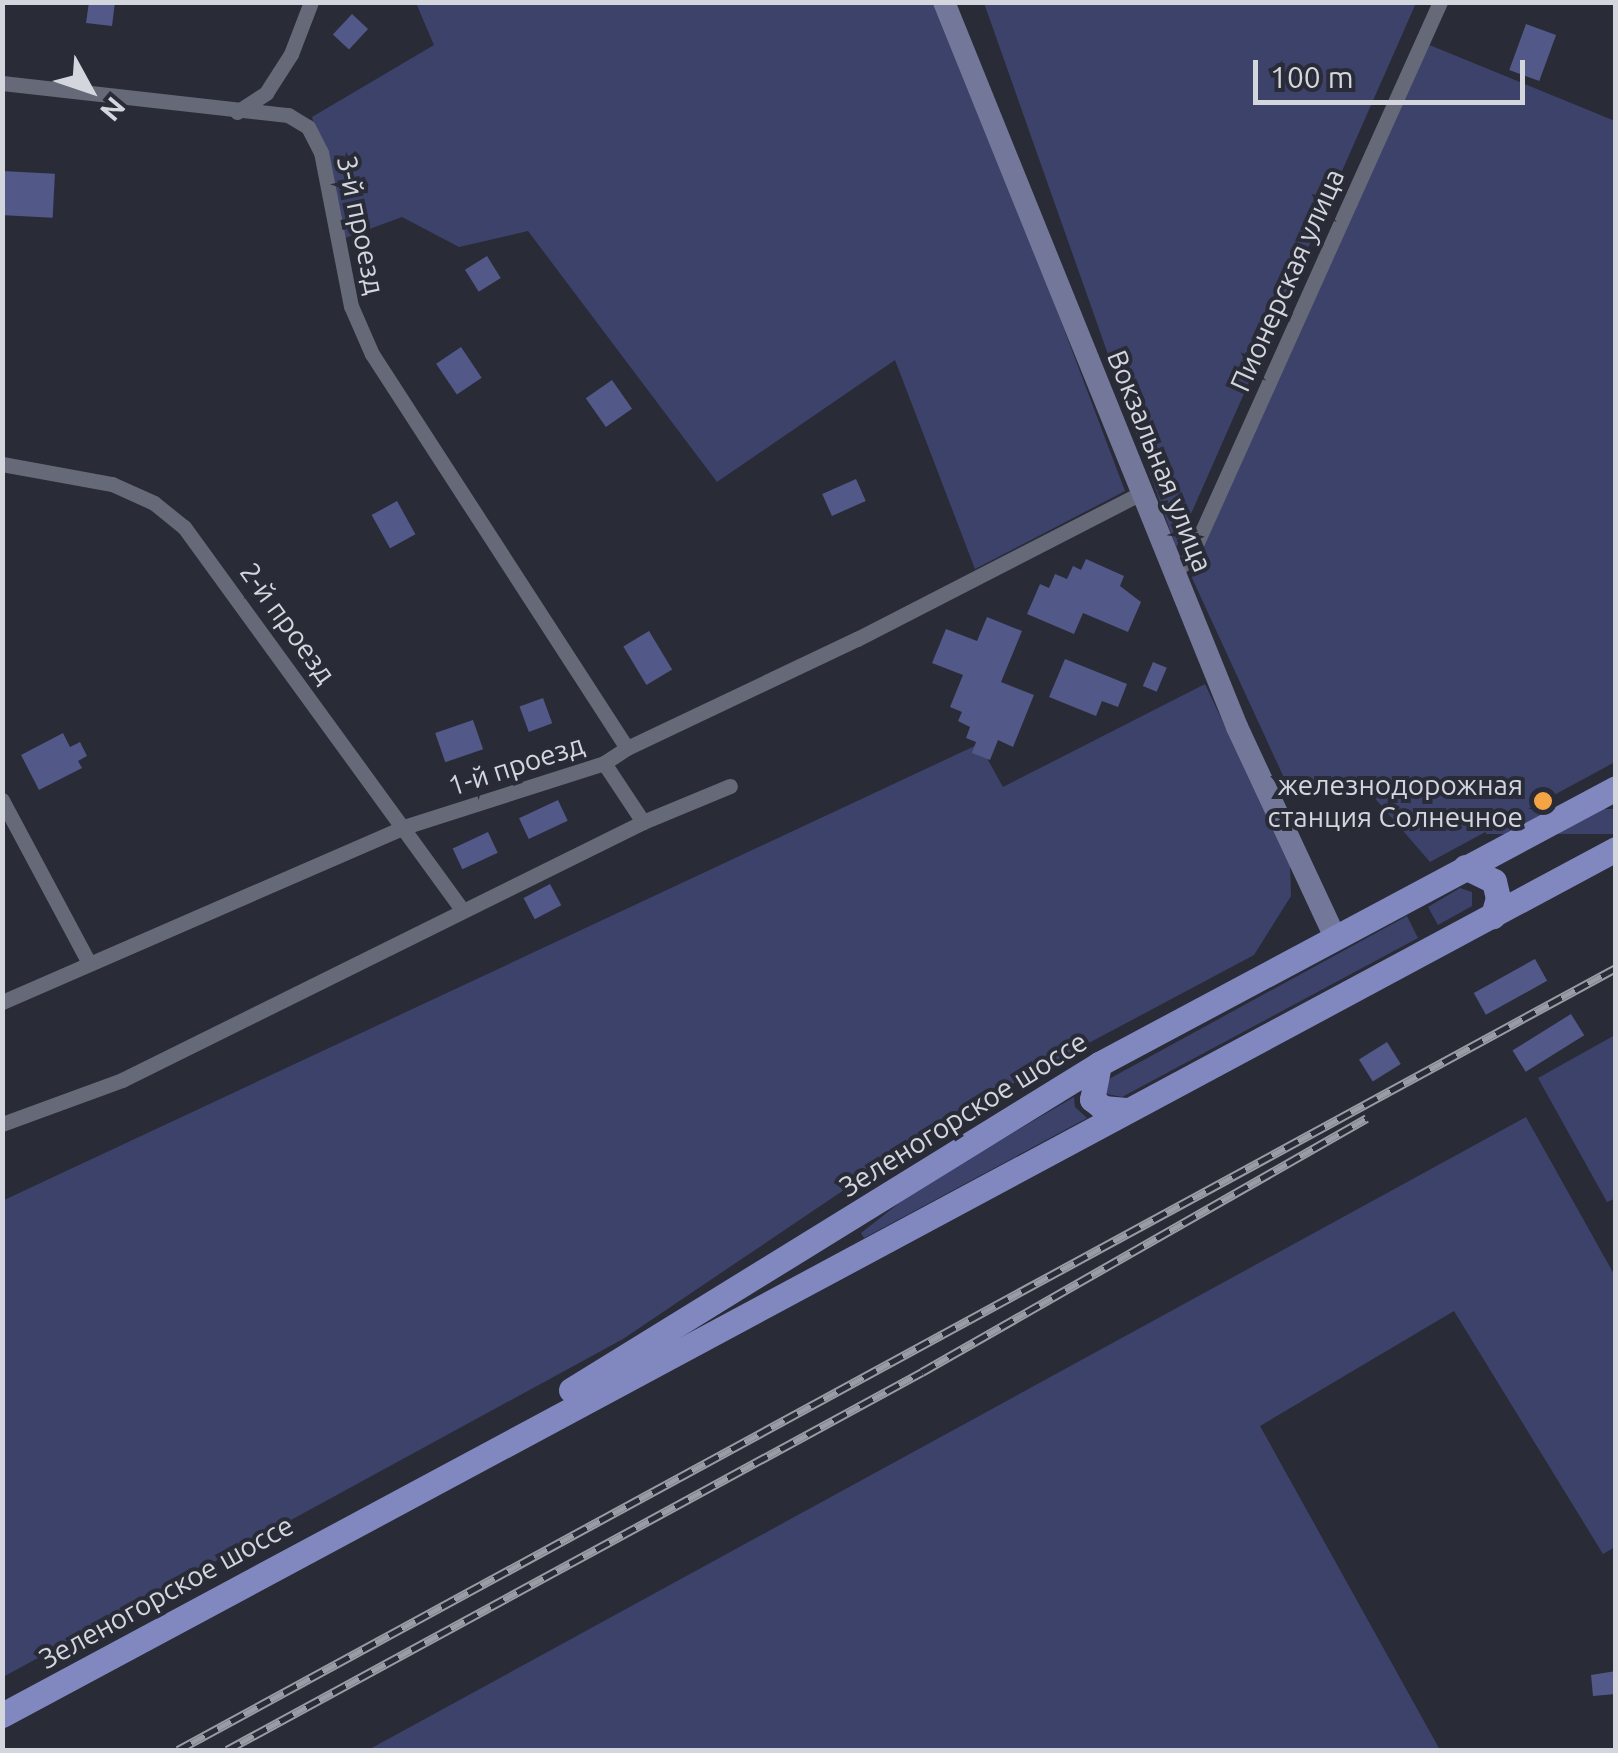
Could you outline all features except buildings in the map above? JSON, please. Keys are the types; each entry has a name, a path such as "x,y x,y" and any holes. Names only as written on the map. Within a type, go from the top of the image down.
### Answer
{"main road":[{"name":"Зеленогорское шоссе","path":"358,1521 1100,1064 1616,788"},
{"name":"Зеленогорское шоссе","path":"2,1715 1616,849"},
{"path":"1465,867 1494,881 1498,898 1492,916"},
{"path":"1100,1064 1092,1083 1092,1099 1103,1108 1126,1110"}],"street":[{"path":"236,112 266,92 290,54 311,2"},
{"name":"Вокзальная улица","path":"944,2 1236,728 1334,937"},
{"name":"Пионерская улица","path":"1173,572 1190,558 1440,2"},
{"name":"3-й проезд","path":"2,83 288,115 308,127 321,152 351,306 372,354 627,748"},
{"name":"2-й проезд","path":"2,464 112,484 154,502 184,527 462,910"},
{"name":"1-й проезд","path":"2,1002 404,827 604,763 627,748 857,639 1140,494"},
{"path":"604,763 643,822"},
{"path":"2,1124 122,1080 643,822 730,786"},
{"path":"2,800 89,963"}],"shaded area":[{"path":"416,3 941,3 1125,491 975,569 895,360 717,482 528,231 459,247 402,217 345,238 312,117 434,45"},
{"path":"984,3 1416,3 1176,548 1176,547"},
{"path":"1427,44 1615,121 1615,762 1430,862 1372,795 1291,793 1192,578 1200,549"},
{"path":"1205,684 1290,864 1291,896 1254,955 961,1111 623,1339 3,1677 2,1201 979,744 1003,787"},
{"path":"1486,809 1615,809 1615,834 1486,834"},
{"path":"1460,888 1472,892 1472,906 1438,925 1428,907"},
{"path":"1407,916 1418,938 1122,1097 1107,1094 1104,1087 1109,1079"},
{"path":"1615,1035 1616,1198 1607,1202 1538,1078"},
{"path":"1074,1097 1075,1107 1087,1118 864,1238 861,1233 917,1189"},
{"path":"1526,1117 1615,1276 1615,1547 1603,1554 1454,1311 1260,1426 1440,1750 368,1750"}],"railway":[{"path":"178,1750 1616,968"},
{"path":"227,1750 922,1372 1367,1118"}],"place":[{"name":"железнодорожная станция Солнечное","path":"1543,801"}]}
